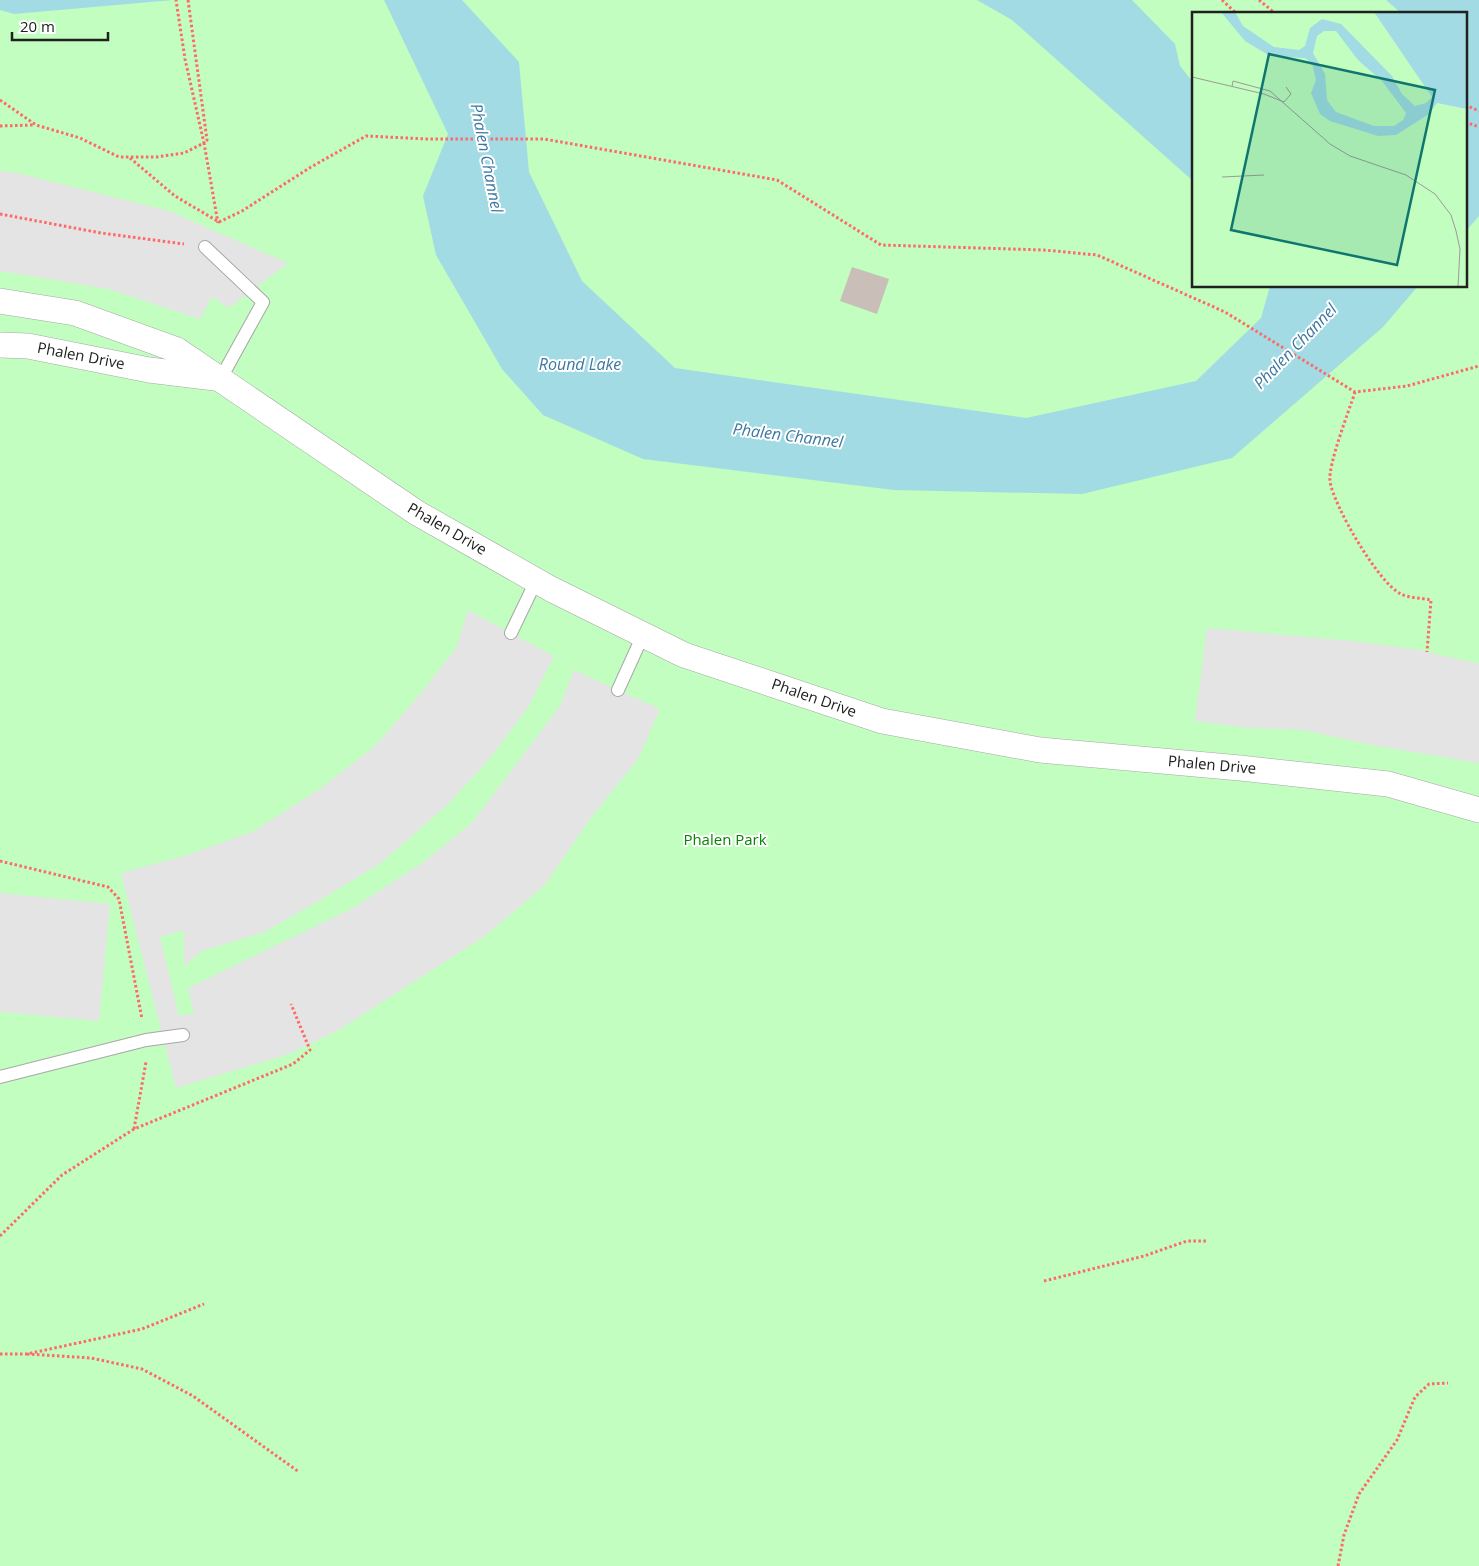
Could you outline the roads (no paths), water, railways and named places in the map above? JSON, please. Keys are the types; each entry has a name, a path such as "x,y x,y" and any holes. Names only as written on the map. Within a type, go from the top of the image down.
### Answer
{"street":[{"name":"Phalen Drive","path":"0,301 75,313 177,350 221,378 417,513 536,580 684,655 882,721 1040,750 1240,768 1388,784 1479,810"},
{"name":"Phalen Drive","path":"0,345 28,346 149,370 221,378"}],"lane":[{"path":"205,247 263,302 221,378"},
{"path":"511,633 536,580"},
{"path":"618,690 643,635"},
{"path":"0,1077 146,1040 183,1035"}],"water":[{"path":"0,0 173,0 14,14 0,10"},
{"name":"Round Lake","path":"384,0 462,0 519,62 529,172 582,281 675,368 1026,418 1196,381 1261,318 1269,288 1416,288 1383,327 1232,458 1082,494 894,490 643,459 543,415 502,369 436,255 423,196 448,134"},
{"path":"977,0 1132,0 1175,44 1180,66 1192,81 1192,180 1012,20"},
{"path":"1386,0 1479,0 1479,216 1466,231 1466,72 1468,69 1466,68 1466,12 1400,12"}],"water label":[{"name":"Phalen Channel","path":"487,158"},
{"name":"Phalen Channel","path":"1295,346"},
{"name":"Phalen Channel","path":"788,435"}],"park label":[{"name":"Phalen Park","path":"725,840"}]}
